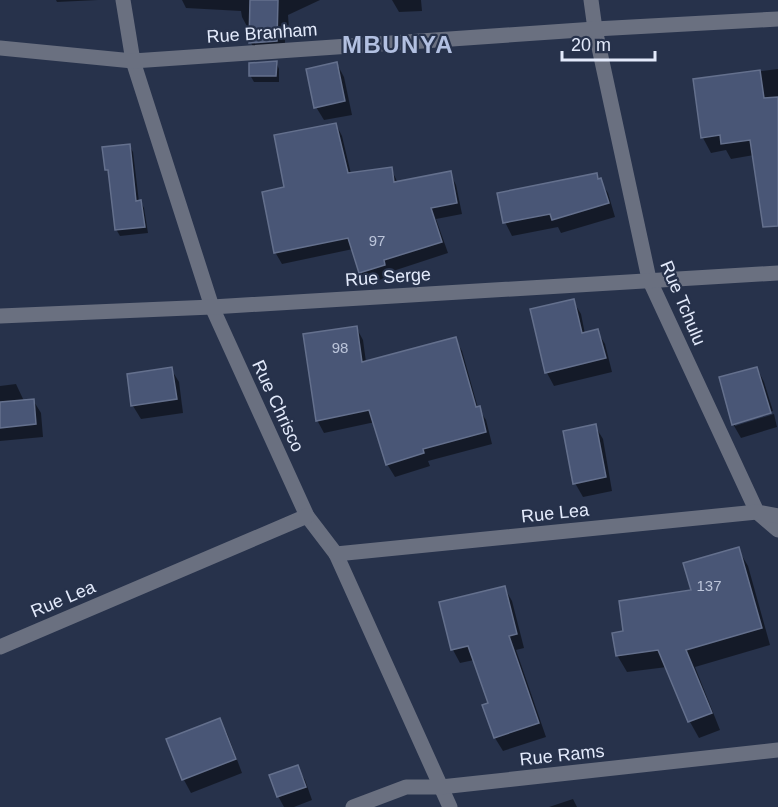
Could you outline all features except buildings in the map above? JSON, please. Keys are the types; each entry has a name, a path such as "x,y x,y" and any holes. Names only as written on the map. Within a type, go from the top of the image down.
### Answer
{"street":[{"name":"Rue Chrisco","path":"123,0 133,61 212,308 307,516 336,554 450,807"},
{"name":"Rue Tchulu","path":"591,0 595,29 649,279 757,512 778,530"},
{"name":"Rue Branham","path":"0,48 133,61 595,29 778,19"},
{"name":"Rue Serge","path":"0,316 212,308 649,279 778,273"},
{"name":"Rue Lea","path":"336,554 757,512 778,516"},
{"name":"Rue Lea","path":"0,648 307,516"},
{"name":"Rue Rams","path":"353,807 406,787 441,787 778,750"}],"district":[{"name":"MBUNYA","path":"398,45"}]}
